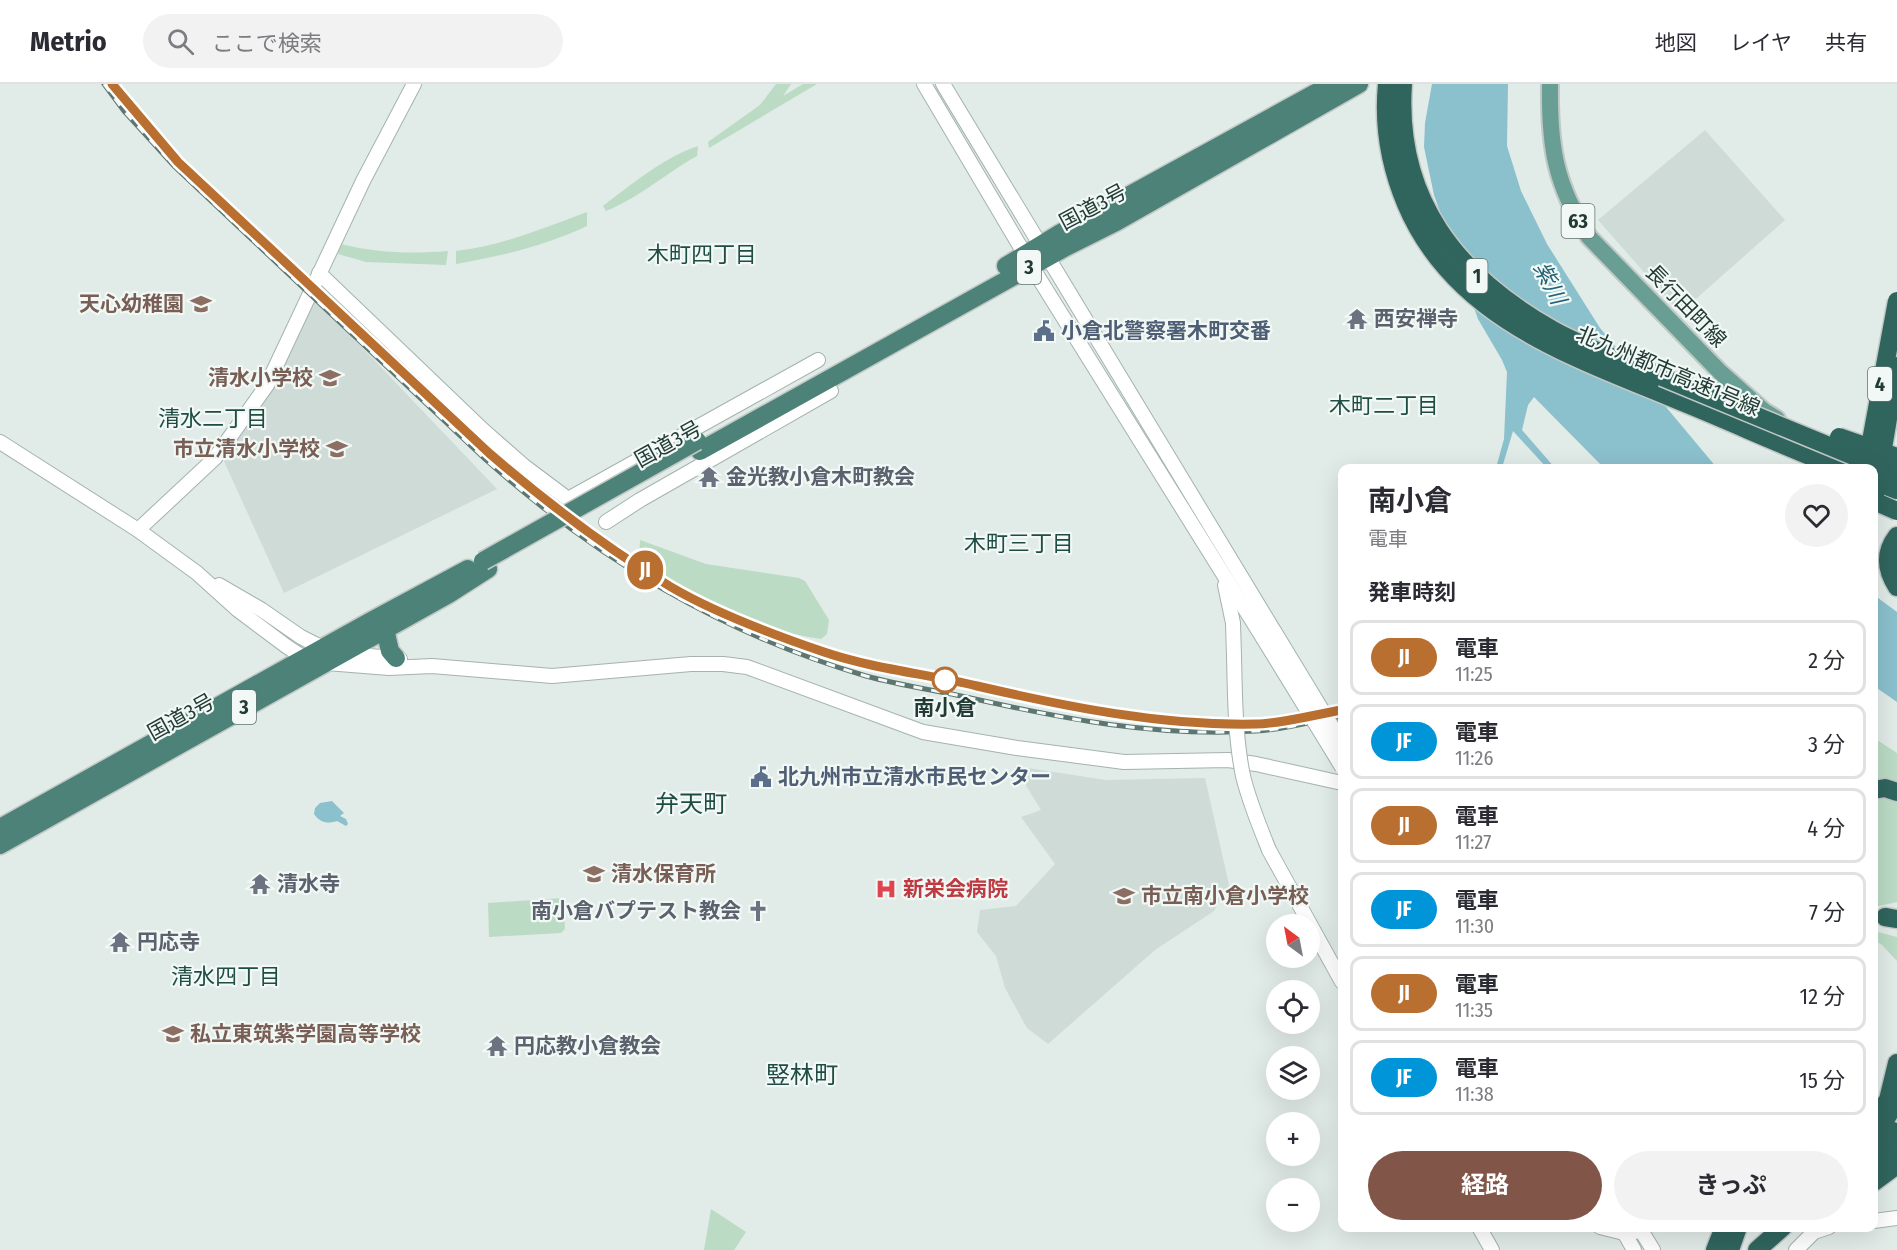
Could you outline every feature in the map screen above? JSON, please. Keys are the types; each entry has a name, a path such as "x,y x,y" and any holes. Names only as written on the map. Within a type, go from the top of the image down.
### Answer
{"highway":[{"name":"国道3号","path":"0,845 289,675 304,658 342,654 486,565 1036,256 1332,84"},
{"name":"国道3号","path":"1036,256 1116,222 1359,84"},
{"name":"北九州都市高速1号線","path":"1387,84 1388,141 1394,170 1412,218 1428,245 1457,282 1515,326 1578,359 1830,464"},
{"name":"1","path":"1403,84 1404,138 1418,189 1438,229 1469,269 1504,299 1555,331 1662,377"},
{"name":"4","path":"1867,464 1897,301"},
{"path":"1578,359 1612,378 1746,435 1803,464"},
{"name":"4","path":"1878,478 1897,366"},
{"name":"北九州都市高速1号線","path":"1662,377 1871,464"},
{"path":"1662,377 1739,399 1897,459"},
{"name":"北九州都市高速1号線","path":"1878,467 1897,475"},
{"path":"1878,483 1897,490"},
{"path":"1878,497 1897,504"},
{"path":"1878,503 1897,512"},
{"path":"1897,536 1891,544 1887,562 1897,587"},
{"name":"国道3号","path":"0,828 324,656 428,590 486,565"},
{"path":"385,629 390,651 396,658"},
{"path":"1878,789 1885,788 1897,792"},
{"path":"1878,1113 1888,1100 1897,1063"},
{"path":"1878,1131 1887,1119 1897,1097"},
{"path":"1878,1174 1887,1157 1897,1125"},
{"path":"1708,1250 1713,1232"},
{"path":"1715,1250 1722,1232"},
{"path":"1730,1250 1736,1232"},
{"path":"1756,1250 1772,1232"},
{"path":"1756,1250 1777,1232"}],"main road":[{"name":"長行田町線","path":"1550,84 1550,121 1555,164 1562,189 1589,237 1720,372 1764,411 1806,436 1871,464"},
{"name":"長行田町線","path":"1878,467 1897,475"}],"street":[{"path":"138,530 215,458 267,385 363,181 414,84"},
{"path":"924,84 1160,441 1338,760"},
{"path":"943,84 1036,256 1220,568 1269,634 1338,737"},
{"path":"319,273 483,430 524,466 568,499 818,360"},
{"path":"606,522 640,500 831,391"},
{"path":"0,442 138,530 197,573 238,610 304,658"},
{"path":"1220,568 1233,623 1236,710 1243,773 1250,799 1269,849 1338,975"},
{"path":"197,573 248,601 301,637 324,656 389,668 432,666 552,675 691,664 723,664 747,667 923,732 1017,748 1124,762 1228,760 1338,782"},
{"path":"248,601 267,623 300,648 304,658"},
{"path":"286,646 290,658 289,675"},
{"path":"342,654 396,658 432,666"},
{"path":"1878,1220 1897,1218"},
{"path":"1482,1232 1492,1250"},
{"path":"1623,1232 1634,1250"},
{"path":"1642,1232 1653,1250"},
{"path":"1796,1250 1814,1232"}],"shaded area":[{"path":"1705,130 1785,220 1680,313 1598,220"},
{"name":"清水小学校","path":"315,298 497,489 284,593 222,457"},
{"name":"市立南小倉小学校","path":"1014,766 1106,780 1205,778 1229,885 1214,911 1155,950 1048,1044 1027,1028 1005,988 996,956 977,932 980,910 1016,906 1055,864 1021,817 1041,810"}],"green space":[{"path":"776,84 791,84 783,96 803,84 817,84 709,148 708,142 760,105"},
{"path":"698,146 697,156 630,199 606,211 603,206 648,172 672,157"},
{"path":"587,212 587,226 571,233 522,250 456,264 456,251 506,241"},
{"path":"341,244 394,252 448,251 446,265 366,262 338,254"},
{"path":"640,540 706,564 799,578 805,581 829,620 827,634 821,639 796,635 749,620 704,599 639,562"},
{"path":"1878,741 1897,753 1897,784 1878,782"},
{"path":"1878,796 1897,802 1897,902 1879,906"},
{"path":"563,898 565,929 561,933 489,937 488,903"},
{"path":"1878,932 1897,937 1897,961 1878,942"},
{"path":"711,1209 746,1232 734,1250 704,1250"}],"water":[{"name":"紫川","path":"1432,84 1508,84 1507,146 1521,191 1547,244 1600,328 1714,464 1600,464 1534,397 1528,405 1522,430 1552,464 1543,464 1513,431 1503,464 1497,464 1504,439 1507,372 1478,319 1434,195 1424,147 1425,123"},
{"path":"1878,598 1897,612 1897,702 1878,689"},
{"path":"332,801 344,813 340,816 346,819 348,824 346,826 337,821 322,821 314,814 315,808 320,803"}],"railway":[{"path":"104,84 124,111 175,167 486,460 573,530 617,561 711,615 761,638 866,676 1110,725 1182,731 1256,731 1338,717"},
{"path":"1878,465 1897,455"},
{"path":"743,621 826,653 1048,702 1145,716 1231,723"}],"train":[{"name":"JI","path":"112,84 178,162 416,386 536,494 596,539 673,588 714,609 825,653 1048,702 1145,717 1258,724 1338,711"}],"place":[{"name":"天心幼稚園","path":"201,304"},
{"name":"西安禅寺","path":"1357,319"},
{"name":"小倉北警察署木町交番","path":"1044,331"},
{"name":"清水小学校","path":"330,378"},
{"name":"市立清水小学校","path":"337,449"},
{"name":"金光教小倉木町教会","path":"709,477"},
{"name":"南小倉","path":"945,680"},
{"name":"北九州市立清水市民センター","path":"761,777"},
{"name":"清水保育所","path":"594,874"},
{"name":"清水寺","path":"260,884"},
{"name":"新栄会病院","path":"886,889"},
{"name":"市立南小倉小学校","path":"1124,896"},
{"name":"南小倉バプテスト教会","path":"758,911"},
{"name":"円応寺","path":"120,942"},
{"name":"私立東筑紫学園高等学校","path":"173,1034"},
{"name":"円応教小倉教会","path":"497,1046"}],"district":[{"name":"木町四丁目","path":"702,254"},
{"name":"木町二丁目","path":"1384,405"},
{"name":"清水二丁目","path":"213,418"},
{"name":"木町三丁目","path":"1019,543"},
{"name":"弁天町","path":"691,804"},
{"name":"清水四丁目","path":"226,976"},
{"name":"竪林町","path":"802,1075"}]}
